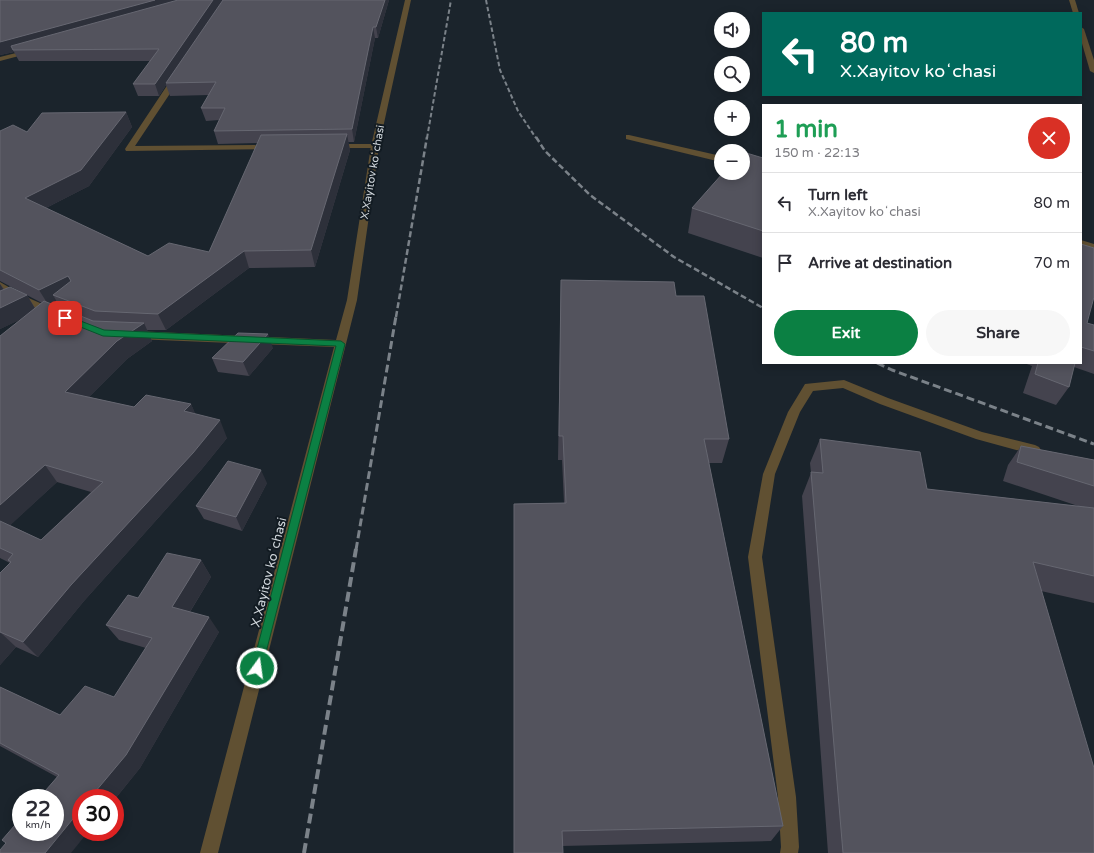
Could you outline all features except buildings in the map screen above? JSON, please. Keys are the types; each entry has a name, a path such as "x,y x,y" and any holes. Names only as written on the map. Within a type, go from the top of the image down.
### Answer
{"street":[{"name":"X.Xayitov koʻchasi","path":"210,853 352,300 375,146 408,0"},
{"path":"1072,0 1076,12"},
{"path":"1082,32 1094,71"},
{"path":"0,59 42,48"},
{"path":"181,71 129,149 280,147"},
{"path":"629,136 714,157"},
{"path":"328,146 375,146"},
{"path":"1082,243 1094,247"},
{"path":"0,285 20,298 61,316"},
{"path":"0,307 20,298"},
{"path":"127,334 341,344"},
{"path":"789,853 790,846 787,797 755,556 769,474 794,412 809,387 844,384 884,401 980,436 1048,453"}],"railway":[{"path":"427,138 451,0"},
{"path":"486,0 500,70 518,111 536,138"},
{"path":"396,317 427,137"},
{"path":"536,137 545,151 590,195 674,257 762,307"},
{"path":"356,550 396,316"},
{"path":"879,364 1094,444"},
{"path":"304,853 356,549"}],"route":[{"path":"65,318 103,333 341,344 257,668"}]}
